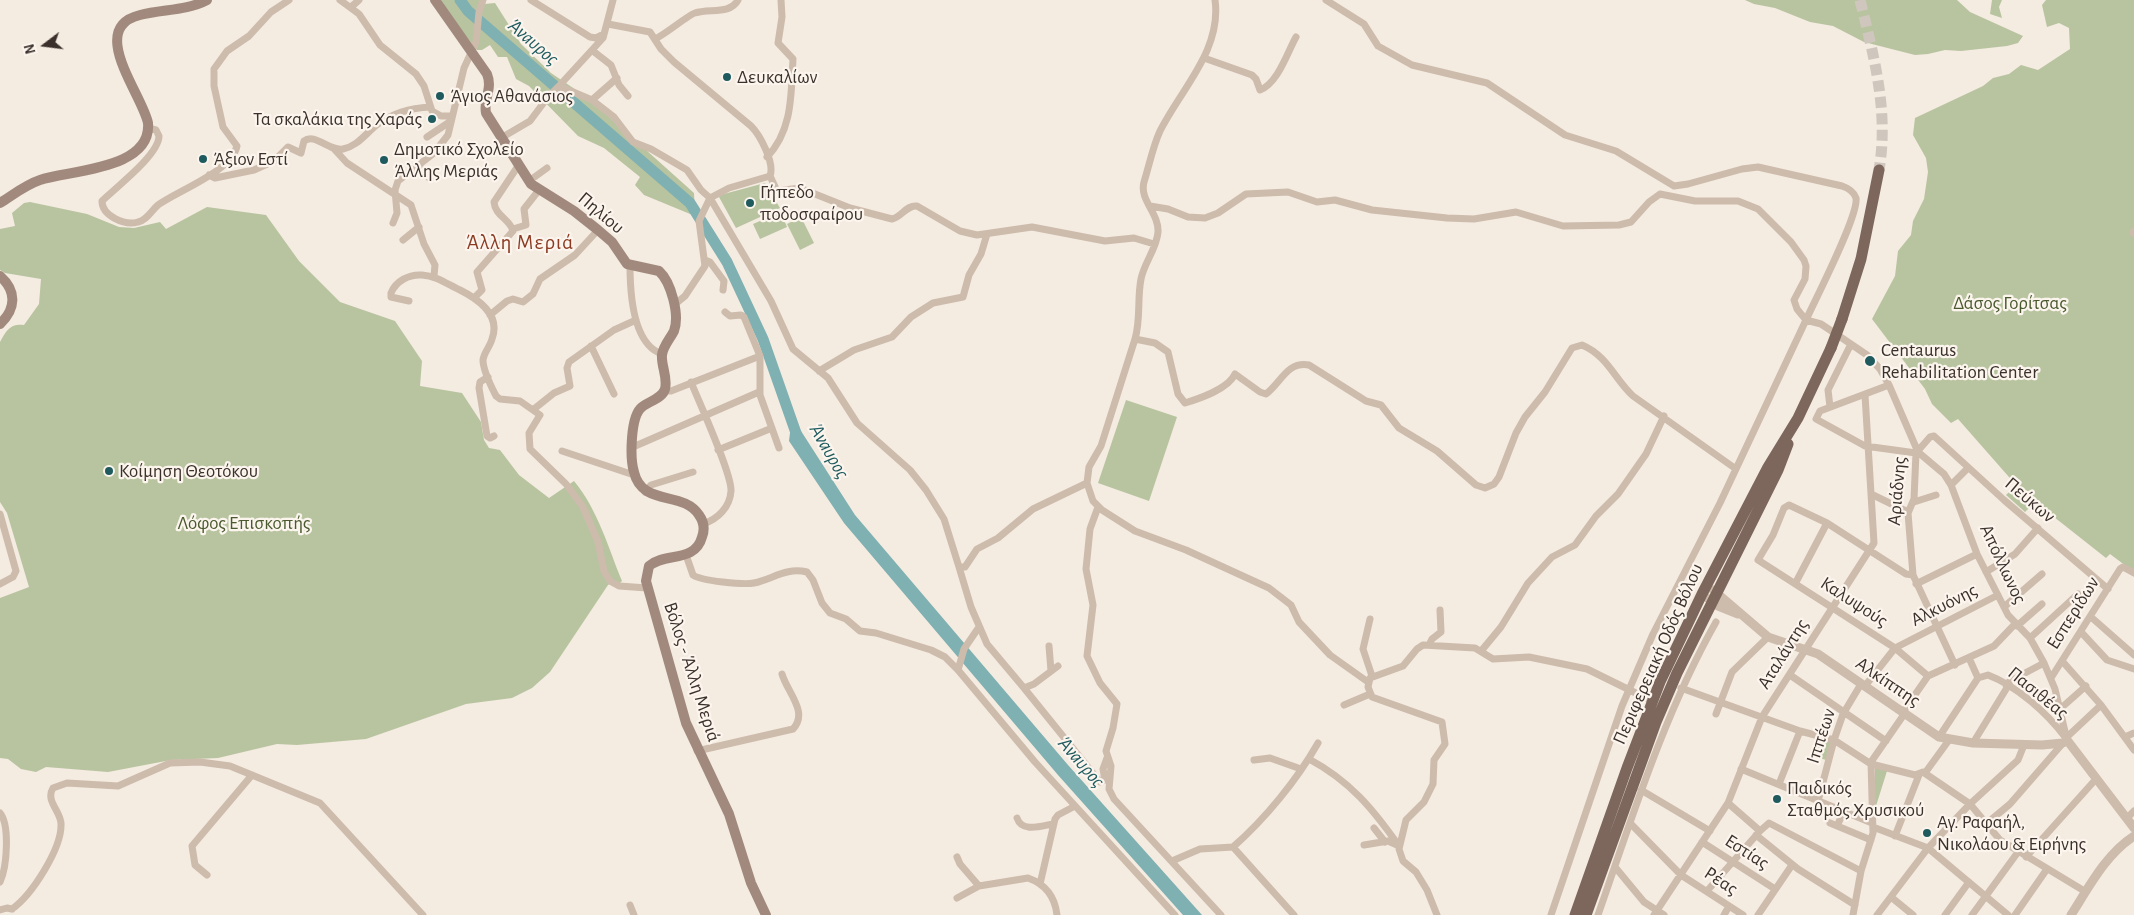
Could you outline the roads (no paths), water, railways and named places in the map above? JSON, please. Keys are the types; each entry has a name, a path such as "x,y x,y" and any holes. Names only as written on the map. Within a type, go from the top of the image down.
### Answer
{"main road":[{"path":"0,204 38,181 122,160 143,142 148,128 145,114 120,58 117,42 119,29 126,21 138,15 186,8 207,0"},
{"name":"Πηλίου","path":"435,0 489,78 490,90 485,110 529,181 538,190 574,211 598,230 612,242 630,265"},
{"name":"Περιφερειακή Οδός Βόλου","path":"1586,915 1656,722 1677,673 1778,470 1798,418 1831,348 1861,259 1880,170"},
{"path":"630,265 652,268 662,273 674,305 675,325 662,354 666,384 664,391 636,414 633,423 634,475 645,492 688,506 698,514 703,524 701,542 693,551 686,555"},
{"path":"0,276 10,289 13,300 10,311 0,324"},
{"name":"Περιφερειακή Οδός Βόλου","path":"1575,915 1652,701 1704,590 1768,467 1798,418"},
{"name":"Βόλος - Άλλη Μεριά","path":"686,555 655,562 649,566 645,576 647,588 682,712 698,751 729,814 751,883 766,915"}],"street":[{"path":"148,128 158,132 158,144 120,187 102,201 103,208 112,217 125,222 140,222 159,204 210,175 232,157 237,148 222,122 214,86 215,66 227,50 249,36 271,12 289,0"},
{"path":"340,0 360,16 375,39 416,74 426,90 430,107 438,115 452,118"},
{"path":"351,7 359,0"},
{"path":"393,223 397,213 395,193 400,179 419,166 444,143 464,68 477,36 479,12 483,0"},
{"path":"531,0 590,37 598,38 606,32"},
{"path":"501,138 530,122 548,97 593,51 606,32 613,0"},
{"path":"655,39 693,13 729,9 735,6 738,0"},
{"path":"767,157 779,141 792,103 793,58 778,43 782,10 781,0"},
{"path":"1215,0 1215,23 1204,58 1184,88 1158,138 1143,185 1144,196 1150,206 1158,230 1141,277 1139,323 1135,339 1101,446 1089,467 1087,483 1090,495 1098,506 1135,531 1186,550 1269,588 1291,605 1299,622 1330,654 1370,679"},
{"path":"1326,0 1364,24 1378,46 1412,65 1487,83 1565,135 1616,151 1674,186 1688,184 1727,172 1758,168 1842,186 1850,190 1855,198 1855,207 1840,246 1806,320 1736,469 1653,634 1628,691 1551,915"},
{"path":"608,24 645,30 674,62 754,129 767,157 771,169 770,176 777,191 800,188 850,208 892,219 897,218 909,207 917,206 960,231 977,235 1032,227 1105,241 1134,238 1154,244"},
{"path":"1204,58 1252,74 1256,78 1260,90 1274,76 1296,38"},
{"path":"593,51 611,65 619,85 628,96"},
{"path":"592,100 617,78"},
{"path":"559,87 592,100 614,117 633,142 651,149 687,170 701,190 710,198 771,301 790,345 796,353 819,371 839,392 858,423 910,470 926,490 944,519 979,627 989,648 1024,688 1087,769 1102,783 1105,780 1103,769 1107,758"},
{"path":"335,150 352,146 378,124 398,114 416,108 430,107"},
{"path":"427,138 452,118"},
{"path":"210,175 215,178 254,170 274,161 288,147 301,153 304,141 308,138 314,139 335,150 347,163 411,205 435,265 434,276"},
{"path":"419,166 430,180"},
{"path":"513,229 497,214 494,202 518,166"},
{"path":"529,181 547,168"},
{"path":"674,305 685,296 704,266 706,260 700,237 699,221 710,198 729,188 770,176"},
{"path":"475,297 482,290 478,272 513,229 526,225 523,210 538,190"},
{"path":"1150,206 1201,219 1218,214 1246,194 1288,192 1317,202 1335,200 1386,212 1474,219 1516,212 1552,224 1576,226 1631,222 1649,202 1660,194 1695,201 1738,201 1750,204 1764,213 1800,252 1806,272 1802,288 1794,300 1795,305 1806,320"},
{"path":"403,240 419,227"},
{"path":"490,315 506,300 513,299 523,302 529,298 540,279 574,255 598,230"},
{"path":"819,371 854,350 892,337 911,317 932,303 963,298 969,276 981,254 987,234"},
{"path":"706,260 710,262 724,281 723,290"},
{"path":"630,265 632,301 636,320 651,347 662,354"},
{"path":"409,300 392,298 392,289 408,276 434,276 475,297 490,315 493,336 483,361 498,398 518,401 534,410 540,417 529,434 530,449 566,484 583,507 598,542 606,575 617,585 647,588"},
{"path":"725,312 730,316 741,315 744,317 760,356 759,392 779,448"},
{"path":"534,410 554,393 570,386 567,365 619,327 636,320"},
{"name":"Απόλλωνος","path":"1806,320 1821,324 1852,344 1874,362 1889,385 1916,451 1944,474 1951,485 1977,554 1998,596 2016,625 2030,638 2044,663 2051,678 2060,709 2066,740 2134,828"},
{"path":"1135,339 1155,343 1165,348 1173,365 1178,394 1185,403 1225,386 1232,381 1235,374 1257,391 1266,394 1290,369 1301,364 1309,365 1366,401 1378,403 1399,428 1437,451 1481,488 1491,487 1499,478 1520,426 1576,346 1587,347 1612,367 1626,390 1633,396 1664,416 1736,469"},
{"path":"1830,407 1828,390 1852,344"},
{"path":"591,346 614,394"},
{"path":"664,391 669,391 760,356"},
{"path":"488,377 480,382 479,388 487,436 490,438 494,436"},
{"path":"691,382 731,485 731,496 721,513 714,520 703,524"},
{"path":"1889,385 1818,412 1816,418 1819,422 1869,448 1916,451"},
{"path":"633,446 759,392"},
{"name":"Αταλάντης","path":"1656,913 1728,803 1762,717 1875,539 1865,395"},
{"path":"1482,650 1500,627 1529,581 1552,557 1575,545 1596,516 1618,494 1646,454 1664,416"},
{"path":"718,450 772,428"},
{"name":"Αριάδνης","path":"1932,436 1916,451 1914,502 1908,512 1913,575 1955,665"},
{"name":"Πεύκων","path":"1932,436 2108,589"},
{"path":"562,451 634,475"},
{"path":"1951,485 1968,468"},
{"path":"645,492 651,485 692,472"},
{"path":"959,567 964,568 977,549 998,538 1033,509 1087,483"},
{"path":"1872,495 1908,512"},
{"path":"1914,502 1936,495"},
{"name":"Καλυψούς","path":"1827,523 1802,510 1787,505 1758,562 1832,606 1895,648 1928,676"},
{"path":"1098,506 1090,529 1086,569 1093,605 1087,653 1089,662 1100,683 1117,704 1113,728 1106,748 1107,758 1111,766 1109,784 1113,797 1221,915"},
{"path":"0,514 16,571 10,579 0,584"},
{"path":"1795,584 1827,523 1906,574 1913,575"},
{"path":"1986,572 2015,554 2038,528"},
{"path":"1916,584 1977,554"},
{"path":"686,555 693,575 702,579 753,584 786,572 807,572 814,580 820,599 830,613 846,619 860,631 876,632 930,650 959,666 1076,806 1175,915"},
{"name":"Εσπερίδων","path":"2051,678 2123,567 2134,573"},
{"path":"2004,607 2042,574"},
{"name":"Αλκίππης","path":"1704,590 1743,616 1768,637 1818,654 1939,737 1973,743 2024,745 2066,740"},
{"path":"2030,638 2078,594"},
{"name":"Αλκυόνης","path":"1863,685 1895,648 1998,596"},
{"path":"1853,915 1873,825 1871,764 1928,676 1994,646 2042,604"},
{"path":"1429,645 1432,639 1441,632 1440,610"},
{"path":"2091,617 2134,655"},
{"path":"1370,619 1363,649 1370,679 1370,694 1374,698 1442,722 1443,725 1445,744 1434,760 1432,786 1422,804 1407,818 1399,846"},
{"path":"1598,915 1641,790 1681,688 1716,622"},
{"path":"959,666 970,639 979,627"},
{"path":"2081,632 2107,660 2134,669"},
{"path":"1716,714 1719,702 1735,667 1768,637"},
{"path":"1370,679 1403,666 1417,648 1429,645 1467,647 1482,650 1494,659 1529,657 1588,669 1628,691 1652,701"},
{"path":"1024,688 1034,684 1055,668 1049,646"},
{"name":"Πασιθέας","path":"1969,658 1978,678 1988,675 2007,685 2058,728 2066,740"},
{"path":"2063,662 2101,704 2134,750"},
{"name":"Εσπερίδων","path":"1973,743 2010,681 2044,663"},
{"path":"698,751 793,729 799,721 799,714 796,702 782,674"},
{"path":"1790,675 1843,714 1886,742"},
{"path":"1939,737 1978,678"},
{"name":"Ιππέων","path":"1818,801 1843,714 1863,685"},
{"path":"2060,709 2086,686"},
{"path":"1681,688 1800,731 1834,740 1871,764 1922,774 1970,804 2000,840 2086,892"},
{"path":"1344,705 1370,694"},
{"path":"1986,824 2010,804 2066,740 2101,704"},
{"path":"1779,784 1800,731"},
{"path":"2125,738 2134,732"},
{"path":"1895,836 1922,774 1949,740"},
{"path":"1172,862 1200,849 1233,847 1258,823 1309,759 1318,743"},
{"path":"1877,915 1928,848 1970,804 2014,764 2020,757 2024,745"},
{"path":"1254,760 1270,758 1301,769"},
{"path":"1309,759 1331,772 1368,804 1399,846 1402,859 1416,872 1427,890 1437,915"},
{"path":"0,910 11,912 37,884 59,836 61,822 50,797 51,791 55,786 67,783 118,786 137,779 166,764 218,763 308,797 324,806 380,870 424,915"},
{"path":"1741,769 1844,811 1895,836 1928,848 2008,915"},
{"path":"207,875 195,865 192,846 252,775"},
{"path":"2026,857 2096,779"},
{"path":"1641,790 1710,831"},
{"path":"1728,803 1792,865 1855,905"},
{"path":"1040,884 1053,824 1058,815 1076,806"},
{"path":"1837,826 1844,811"},
{"path":"2127,818 2134,811"},
{"path":"0,813 5,820 6,829 4,867 0,882"},
{"path":"1017,818 1026,828 1053,824"},
{"name":"Ρέας","path":"1630,823 1681,875 1743,915"},
{"path":"1707,891 1758,833 1771,823 1862,871"},
{"path":"1830,823 1871,840"},
{"path":"1374,828 1385,842"},
{"path":"2070,915 2111,856 2134,836"},
{"path":"1364,845 1385,842 1399,846"},
{"name":"Εστίας","path":"1702,842 1775,889"},
{"path":"1233,847 1294,915"},
{"path":"1972,915 2018,852"},
{"path":"957,857 962,867 979,886"},
{"path":"1758,915 1792,865"},
{"path":"1615,867 1644,902 1656,913 1664,915"},
{"path":"2015,915 2047,869"},
{"path":"957,898 979,886 1026,877 1040,884 1053,898 1057,915"},
{"path":"1945,915 1969,882"},
{"path":"1891,897 1913,915"},
{"path":"630,905 634,915"},
{"path":"1724,915 1729,906"}],"water":[{"path":"792,417 855,515 1068,765 1202,915 1183,915 1058,775 844,523 789,441"}],"waterway":[{"name":"Άναυρος","path":"460,0 468,11 690,203 727,262 763,339 796,433"}],"tunnel":[{"path":"1860,0 1879,84 1882,127 1879,170"}],"place":[{"name":"Δευκαλίων","path":"727,77"},
{"name":"Άγιος Αθανάσιος","path":"440,96"},
{"name":"Τα σκαλάκια της Χαράς","path":"432,119"},
{"name":"Άξιον Εστί","path":"203,159"},
{"name":"Δημοτικό Σχολείο Άλλης Μεριάς","path":"384,160"},
{"name":"Γήπεδο ποδοσφαίρου","path":"750,203"},
{"name":"Centaurus Rehabilitation Center","path":"1870,361"},
{"name":"Κοίμηση Θεοτόκου","path":"109,471"},
{"name":"Παιδικός Σταθμός Χρυσικού","path":"1777,799"},
{"name":"Αγ. Ραφαήλ, Νικολάου & Ειρήνης","path":"1927,833"}],"district":[{"name":"Άλλη Μεριά","path":"520,243"}],"park label":[{"name":"Δάσος Γορίτσας","path":"2010,303"},
{"name":"Λόφος Επισκοπής","path":"244,523"}]}
